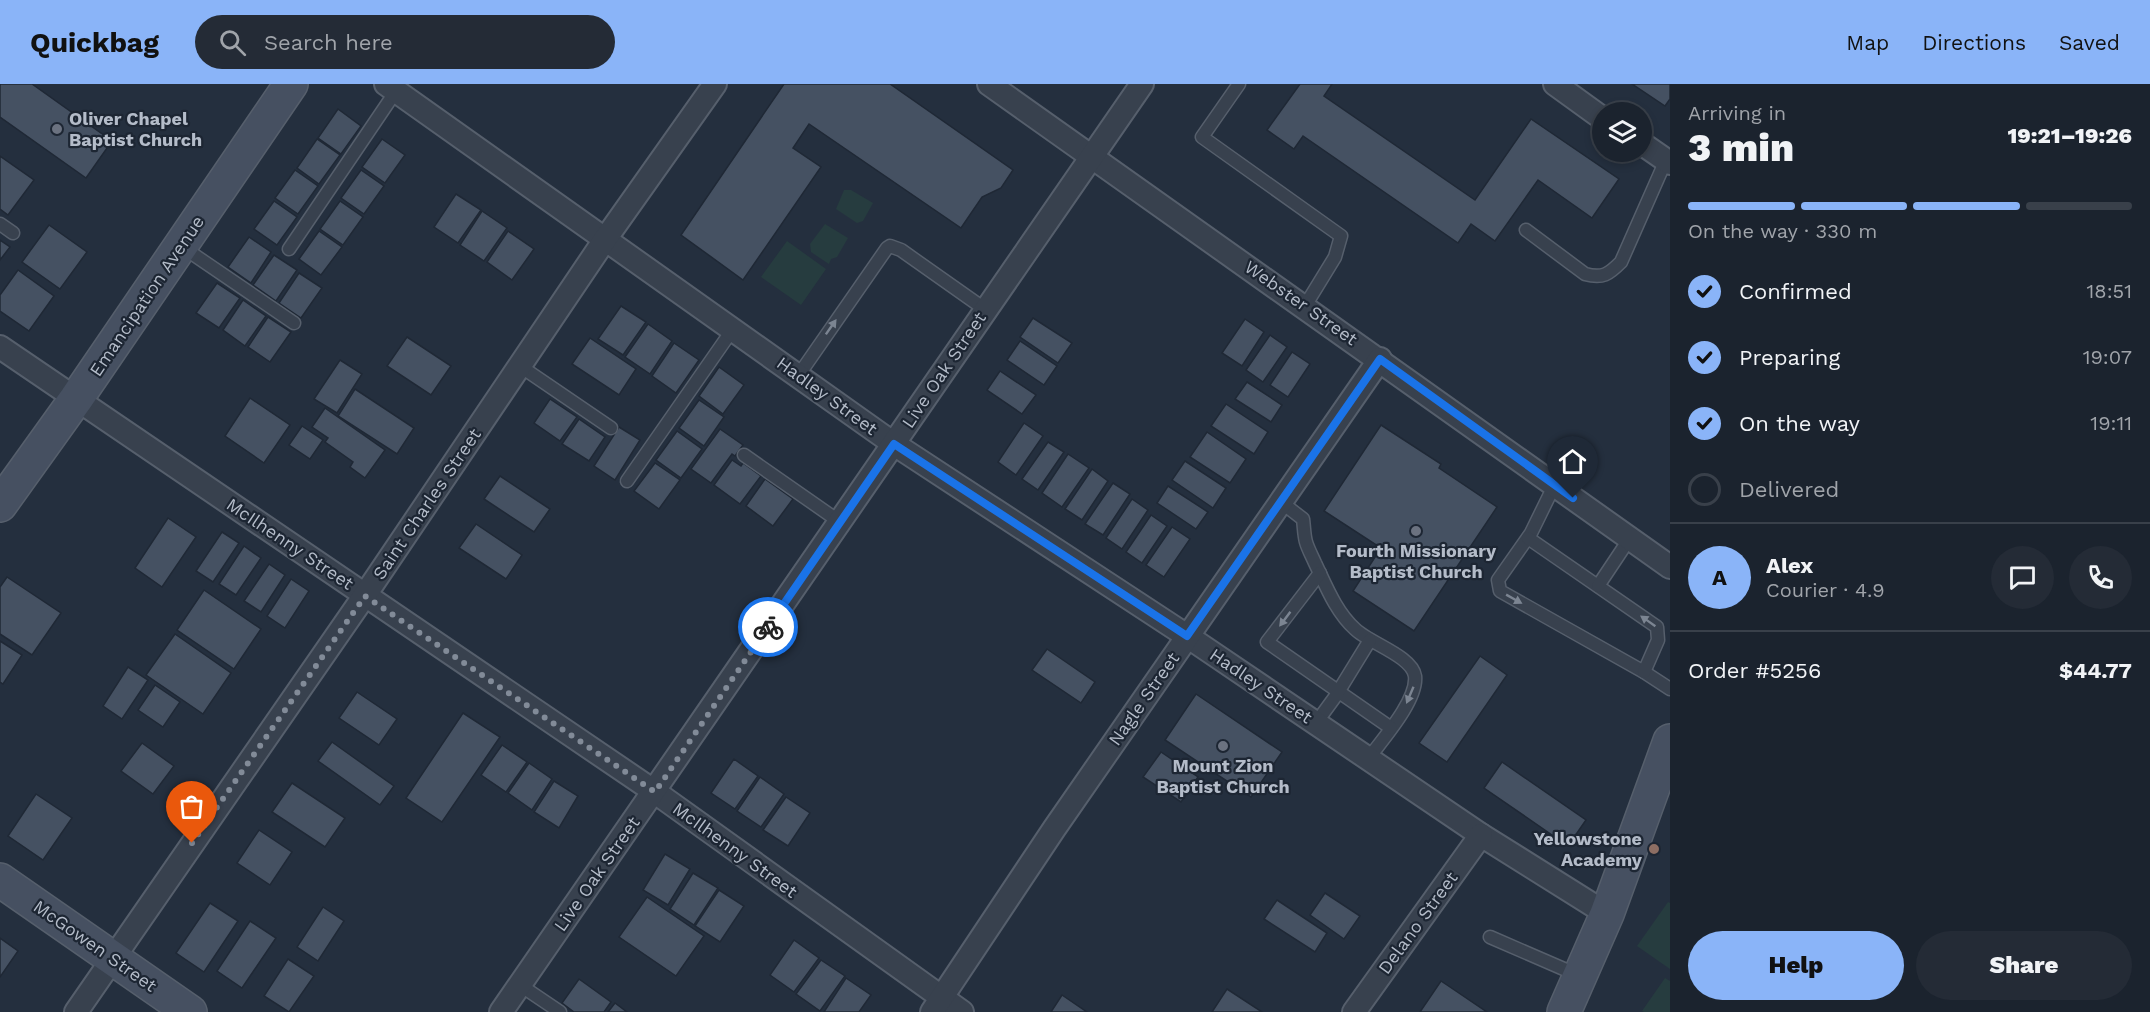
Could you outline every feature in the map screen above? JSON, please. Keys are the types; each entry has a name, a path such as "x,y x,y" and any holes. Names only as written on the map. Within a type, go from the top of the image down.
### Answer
{"street":[{"name":"Emancipation Avenue","path":"0,505 76,399 291,84"},
{"name":"Saint Charles Street","path":"76,1012 365,596 606,238 715,84"},
{"name":"Webster Street","path":"989,84 1380,359 1670,567"},
{"name":"Live Oak Street","path":"501,1012 1142,84"},
{"path":"1555,84 1592,111"},
{"name":"Hadley Street","path":"391,88 894,444 1187,636 1481,835 1607,914"},
{"path":"1652,150 1668,161"},
{"name":"McIlhenny Street","path":"0,347 655,792 937,1005 962,1012"},
{"name":"Nagle Street","path":"937,1005 1047,839 1380,359"},
{"path":"1564,1012 1607,914 1670,741"},
{"name":"Delano Street","path":"1354,1012 1481,835"},
{"name":"McGowen Street","path":"0,880 190,1012"}],"lane":[{"path":"1239,84 1202,137 1341,236 1335,257 1305,306"},
{"path":"289,249 391,88"},
{"path":"1526,230 1585,274 1595,277 1610,273 1621,262 1668,161"},
{"path":"0,224 13,233"},
{"path":"180,246 294,323"},
{"path":"798,376 890,246 901,250 986,310"},
{"path":"627,482 733,329"},
{"path":"520,366 611,428"},
{"path":"744,455 840,522"},
{"path":"1554,484 1528,538 1498,580 1500,591 1670,688"},
{"path":"1281,502 1303,519 1306,542 1336,605 1345,618 1356,630 1404,659 1413,669 1415,678 1413,692 1391,728 1368,759"},
{"path":"1528,538 1657,627 1658,640 1644,672"},
{"path":"1598,586 1630,538"},
{"path":"1320,573 1268,642 1391,728"},
{"path":"1316,723 1370,640"},
{"path":"1490,937 1581,976"},
{"path":"520,985 560,1012"}],"green space":[{"path":"844,190 851,190 873,203 863,221 857,223 836,209"},
{"path":"825,224 848,238 837,257 831,259 829,264 811,252 810,244"},
{"path":"787,241 826,269 801,305 761,277"},
{"path":"1668,902 1670,903 1670,969 1637,946"},
{"path":"1665,978 1670,981 1670,1012 1642,1011"}],"building":[{"name":"Oliver Chapel Baptist Church","path":"0,84 32,84 112,141 86,178 0,117"},
{"path":"784,84 890,84 1013,170 1001,188 982,197 961,228 809,124 793,148 821,167 743,280 681,235"},
{"path":"1300,84 1332,84 1324,96 1475,200 1531,119 1619,179 1592,218 1538,180 1495,241 1471,224 1458,243 1303,136 1294,149 1267,130"},
{"path":"1632,84 1670,84 1670,99 1665,106"},
{"path":"338,109 361,126 341,154 318,138"},
{"path":"317,139 340,155 319,184 297,168"},
{"path":"382,139 405,155 385,183 362,167"},
{"path":"0,156 34,180 8,215 0,209"},
{"path":"295,170 318,186 298,214 275,198"},
{"path":"361,170 384,186 364,214 341,198"},
{"path":"456,194 481,210 458,243 434,227"},
{"path":"274,201 297,217 277,245 254,229"},
{"path":"340,201 363,217 343,245 320,229"},
{"path":"482,211 507,228 484,261 460,245"},
{"path":"49,225 87,252 60,289 22,262"},
{"path":"319,231 342,247 321,275 299,259"},
{"path":"508,231 534,249 512,280 487,262"},
{"path":"249,237 271,252 251,283 228,267"},
{"path":"0,240 10,247 0,260"},
{"path":"274,255 297,270 276,301 253,285"},
{"path":"18,270 54,296 29,331 0,311 0,295"},
{"path":"299,273 322,288 301,318 279,303"},
{"path":"217,283 240,298 219,328 196,313"},
{"path":"243,300 266,316 245,346 223,330"},
{"path":"621,306 646,322 623,355 598,339"},
{"path":"268,317 291,332 270,362 248,347"},
{"path":"1033,318 1072,343 1058,363 1020,337"},
{"path":"1245,319 1264,332 1242,366 1222,353"},
{"path":"648,324 672,341 650,374 625,357"},
{"path":"1270,335 1287,347 1263,382 1246,370"},
{"path":"407,337 451,366 431,395 387,366"},
{"path":"590,338 636,369 619,395 572,364"},
{"path":"1020,341 1057,366 1044,385 1007,360"},
{"path":"674,343 699,360 676,393 652,376"},
{"path":"1292,352 1310,364 1288,397 1270,385"},
{"path":"340,360 362,374 337,413 314,399"},
{"path":"719,367 744,385 723,414 699,396"},
{"path":"1000,371 1036,395 1022,414 987,390"},
{"path":"1247,382 1282,405 1271,422 1235,399"},
{"path":"355,389 414,428 397,454 338,416"},
{"path":"250,398 290,425 264,463 225,436"},
{"path":"550,399 577,417 560,441 534,423"},
{"path":"699,400 724,417 704,446 679,428"},
{"path":"1226,404 1268,432 1254,454 1211,426"},
{"path":"325,408 385,450 365,478 350,467 353,462 325,442 328,438 312,427"},
{"path":"579,419 605,437 589,461 562,444"},
{"path":"1024,423 1043,436 1016,475 998,462"},
{"name":"Fourth Missionary Baptist Church","path":"1381,425 1441,464 1439,468 1497,507 1414,631 1353,591 1381,548 1324,511"},
{"path":"302,426 323,440 310,459 289,445"},
{"path":"619,427 640,440 615,480 594,466"},
{"path":"720,429 743,445 735,456 732,454 711,483 691,469"},
{"path":"677,431 702,449 681,478 656,460"},
{"path":"1207,432 1246,459 1230,483 1190,457"},
{"path":"1048,442 1064,452 1038,490 1022,479"},
{"path":"1068,454 1089,468 1062,507 1042,493"},
{"path":"732,460 741,466 743,463 761,476 740,504 714,485"},
{"path":"1185,461 1226,488 1213,508 1172,480"},
{"path":"655,463 680,480 659,509 634,491"},
{"path":"1092,469 1108,481 1082,520 1065,509"},
{"path":"500,476 550,509 534,532 484,499"},
{"path":"765,479 793,499 773,526 746,506"},
{"path":"1113,483 1130,494 1103,535 1085,524"},
{"path":"1168,486 1208,512 1196,529 1157,503"},
{"path":"1132,499 1148,510 1122,549 1106,538"},
{"path":"1151,515 1167,526 1142,563 1126,552"},
{"path":"168,518 196,537 162,587 135,568"},
{"path":"476,524 522,555 506,579 459,548"},
{"path":"1172,527 1190,539 1164,577 1146,565"},
{"path":"222,532 239,543 213,582 196,571"},
{"path":"244,546 261,558 236,595 219,584"},
{"path":"269,564 285,575 261,612 244,601"},
{"path":"7,577 61,613 32,655 0,634 0,587"},
{"path":"291,579 309,591 285,628 267,616"},
{"path":"204,590 261,629 234,669 177,630"},
{"path":"175,634 231,673 203,714 146,675"},
{"path":"0,641 22,655 3,684 0,682"},
{"path":"1047,649 1095,682 1081,703 1032,670"},
{"path":"1480,656 1507,675 1447,762 1419,743"},
{"path":"128,667 148,680 122,719 103,706"},
{"path":"155,685 180,702 163,727 138,710"},
{"path":"357,692 397,719 379,745 339,718"},
{"name":"Mount Zion Baptist Church","path":"1196,694 1282,752 1251,797 1165,740"},
{"path":"463,713 500,737 442,822 406,798"},
{"path":"332,742 394,786 380,805 318,761"},
{"path":"142,743 174,766 153,794 121,771"},
{"path":"502,745 527,762 506,792 481,775"},
{"path":"1161,752 1198,777 1181,802 1143,777"},
{"path":"734,759 758,776 735,809 711,793"},
{"path":"1502,762 1586,820 1568,846 1484,788"},
{"path":"529,763 552,779 532,810 508,793"},
{"path":"760,777 784,794 761,827 737,811"},
{"path":"554,781 578,796 559,828 534,812"},
{"path":"292,783 345,818 325,847 272,812"},
{"path":"36,794 72,818 43,860 8,836"},
{"path":"786,797 810,813 788,846 763,830"},
{"path":"259,830 292,852 270,885 237,863"},
{"path":"665,854 690,869 668,905 643,890"},
{"path":"693,873 718,888 694,925 670,909"},
{"path":"719,890 744,906 720,942 695,926"},
{"path":"1325,893 1360,916 1344,939 1310,915"},
{"path":"647,897 704,936 676,976 619,937"},
{"path":"1277,900 1327,933 1315,952 1264,919"},
{"path":"210,903 238,921 204,972 176,953"},
{"path":"323,907 344,921 318,961 297,947"},
{"path":"250,921 276,938 242,988 217,971"},
{"path":"0,938 18,951 0,977"},
{"path":"794,940 819,958 794,992 770,975"},
{"path":"288,959 314,976 289,1012 264,996"},
{"path":"821,960 845,976 820,1011 796,994"},
{"path":"846,978 871,995 859,1012 824,1012"},
{"path":"579,979 611,1002 604,1012 574,1012 562,1003"},
{"path":"1441,981 1447,985 1487,1012 1420,1012"},
{"path":"1227,989 1262,1012 1212,1012"},
{"path":"1062,995 1087,1012 1051,1012"},
{"path":"615,1003 627,1012 608,1012"}],"way so far":[{"path":"192,843 365,596 655,792 768,627"}],"place":[{"name":"Oliver Chapel Baptist Church","path":"57,129"},
{"name":"Fourth Missionary Baptist Church","path":"1416,531"},
{"name":"Mount Zion Baptist Church","path":"1223,746"},
{"name":"Yellowstone Academy","path":"1654,849"}],"route":[{"path":"768,627 894,444 1187,636 1380,359 1573,498"}]}
